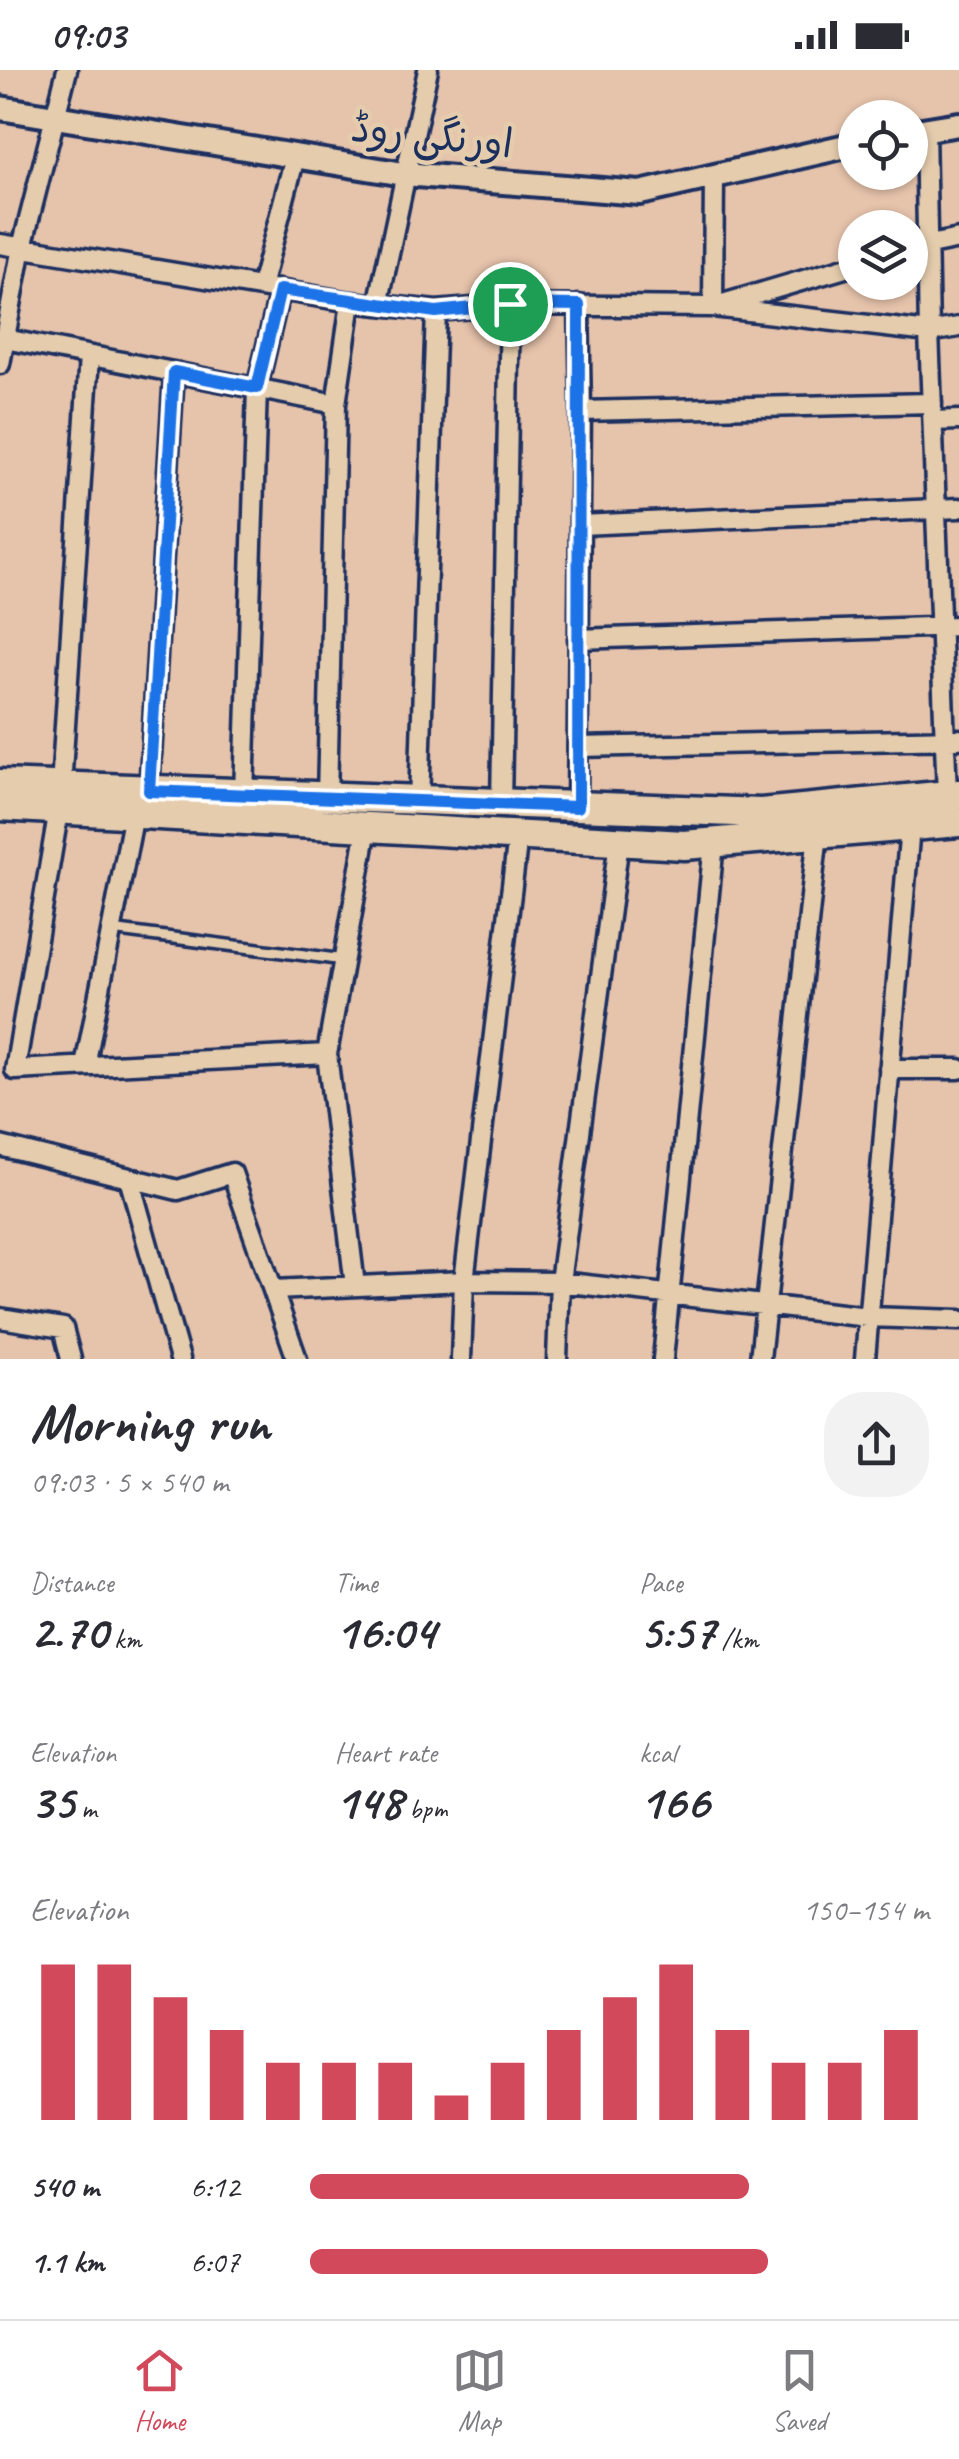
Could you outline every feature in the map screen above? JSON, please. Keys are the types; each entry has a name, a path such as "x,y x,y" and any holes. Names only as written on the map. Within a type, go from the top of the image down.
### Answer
{"main road":[{"path":"0,784 60,798 141,802 367,828 684,845 959,822"},
{"path":"141,802 244,795 761,813 953,794"},
{"path":"0,806 60,798"}],"street":[{"path":"0,364 22,247 67,70"},
{"path":"378,305 428,70"},
{"name":"اورنگی روڈ","path":"0,108 404,174 640,193 838,148"},
{"path":"928,129 959,124"},
{"path":"244,795 257,388 270,289 295,157"},
{"path":"713,307 714,176"},
{"path":"928,245 959,240"},
{"path":"0,244 351,302 436,312 510,304 713,307 928,332 959,328"},
{"path":"713,307 838,271"},
{"path":"925,300 950,627 953,794"},
{"path":"327,799 336,404 351,302"},
{"path":"502,804 510,304"},
{"path":"578,807 579,305"},
{"path":"420,802 436,312"},
{"path":"4,339 336,404"},
{"path":"89,356 60,798 15,1070 327,1054"},
{"path":"85,1066 141,802 174,372"},
{"path":"581,412 933,412 959,420"},
{"path":"580,525 959,508"},
{"path":"578,639 950,627"},
{"path":"578,746 952,739"},
{"path":"865,1359 910,826"},
{"path":"355,1286 327,1054 367,828"},
{"path":"760,1359 818,834"},
{"path":"461,1359 464,1280 518,836"},
{"path":"557,1359 560,1282 619,842"},
{"path":"663,1359 714,843"},
{"path":"889,1069 959,1069"},
{"path":"0,1146 178,1190 232,1174 298,1359"},
{"path":"129,1178 180,1359"},
{"path":"274,1290 464,1280 560,1282 868,1317 959,1320"},
{"path":"0,1318 63,1328 71,1359"}],"lane":[{"path":"111,930 344,960"}],"route":[{"path":"280,290 436,312 510,304 579,305 578,807 149,791 174,372 257,388 280,290"}]}
